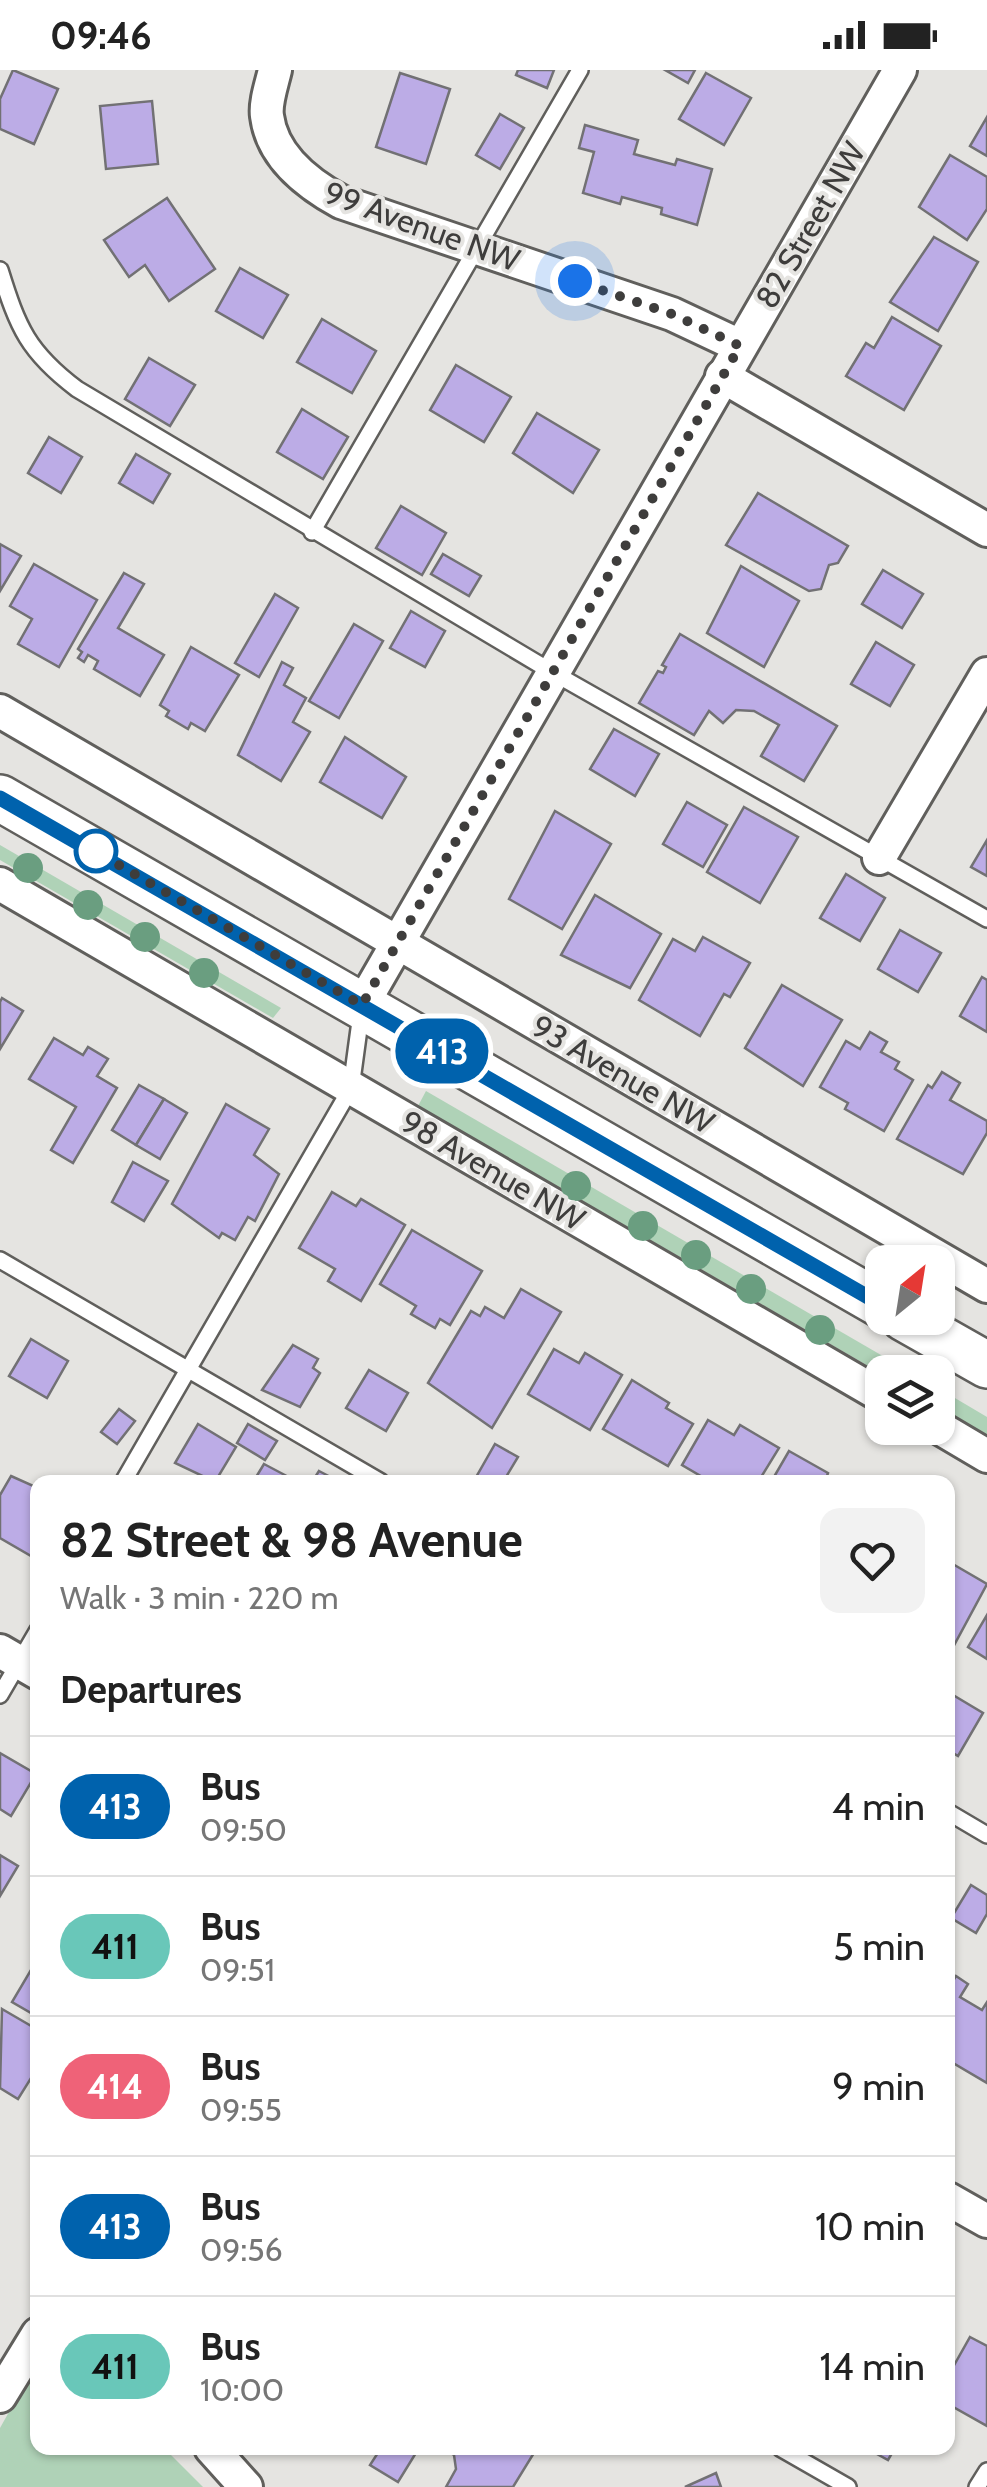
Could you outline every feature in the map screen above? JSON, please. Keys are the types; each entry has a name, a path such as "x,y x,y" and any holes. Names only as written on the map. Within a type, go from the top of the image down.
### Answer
{"main road":[{"path":"8,800 865,1295"},
{"path":"934,1335 987,1365"}],"street":[{"name":"99 Avenue NW","path":"275,70 266,115 283,155 307,184 341,202 672,314 740,346"},
{"name":"82 Street NW","path":"362,1005 900,70"},
{"path":"722,376 987,530"},
{"path":"879,858 987,674"},
{"name":"93 Avenue NW","path":"0,711 987,1286"},
{"name":"98 Avenue NW","path":"0,884 865,1386"},
{"path":"955,1438 987,1456"},
{"path":"955,2203 987,2222"},
{"path":"0,2396 30,2347"},
{"path":"217,2455 246,2487"}],"lane":[{"path":"312,532 580,70"},
{"path":"0,270 19,330 44,364 77,390 552,672 987,920"},
{"path":"127,1475 351,1088 362,1005"},
{"path":"0,1260 369,1475"},
{"path":"0,1695 19,1662"},
{"path":"955,1816 987,1835"},
{"path":"792,2455 848,2487"},
{"path":"977,2487 987,2471"}],"green space":[{"path":"0,845 281,1008 273,1018 0,860"},
{"path":"426,1091 881,1355 865,1355 865,1364 418,1106"},
{"path":"955,1398 987,1417 987,1435 955,1416"},
{"path":"30,2374 30,2455 171,2455 203,2487 0,2487 0,2428"}],"building":[{"path":"13,70 58,89 34,144 0,129 0,99"},
{"path":"518,70 554,70 547,88 516,75"},
{"path":"665,70 695,70 688,83"},
{"path":"400,73 450,89 426,164 376,147"},
{"path":"706,73 751,98 724,145 679,119"},
{"path":"152,101 158,164 106,169 100,106"},
{"path":"500,114 524,128 500,169 476,155"},
{"path":"987,117 987,156 970,146"},
{"path":"585,125 638,140 634,154 675,165 677,159 712,169 697,225 661,214 662,208 622,197 620,204 583,193 594,152 579,148"},
{"path":"950,155 987,177 987,209 967,240 919,207"},
{"path":"167,198 215,269 169,301 145,265 129,277 104,240"},
{"path":"934,237 978,262 938,331 890,302"},
{"path":"240,268 288,295 263,338 216,311"},
{"path":"892,317 941,346 904,410 846,376 866,343 874,348"},
{"path":"322,319 376,351 352,393 297,362"},
{"path":"149,358 195,385 170,426 125,399"},
{"path":"456,365 511,397 484,442 430,410"},
{"path":"302,409 348,437 323,479 277,452"},
{"path":"537,413 599,450 573,493 513,453"},
{"path":"49,437 82,457 61,493 28,473"},
{"path":"136,454 170,474 153,503 119,483"},
{"path":"758,493 848,546 838,563 829,565 821,589 809,591 726,545"},
{"path":"401,506 446,533 422,575 376,548"},
{"path":"0,544 21,556 0,591"},
{"path":"443,554 481,576 469,596 431,574"},
{"path":"34,564 97,600 59,667 18,644 32,619 10,606"},
{"path":"741,566 799,601 764,667 707,633"},
{"path":"883,570 923,594 902,628 862,604"},
{"path":"124,573 144,584 118,628 164,655 140,696 94,669 98,661 88,655 84,662 78,658 82,652 78,649"},
{"path":"275,594 298,608 259,677 235,663"},
{"path":"411,611 445,631 425,667 390,648"},
{"path":"354,624 383,641 339,718 309,701"},
{"path":"680,634 837,726 804,781 761,756 779,725 754,711 736,710 723,723 709,711 694,735 639,703 658,671 663,673 666,667 662,665"},
{"path":"876,642 914,665 890,706 851,684"},
{"path":"191,647 239,675 205,731 191,723 188,729 166,716 169,711 160,705"},
{"path":"282,662 293,668 284,685 306,698 293,722 310,732 281,781 238,755"},
{"path":"614,729 659,754 635,796 590,769"},
{"path":"345,737 406,777 382,818 320,782"},
{"path":"687,802 727,825 703,867 663,844"},
{"path":"744,807 798,837 760,903 707,872"},
{"path":"555,811 611,844 562,929 509,899"},
{"path":"987,840 987,876 971,867"},
{"path":"846,874 885,898 860,941 820,918"},
{"path":"595,895 661,934 630,988 561,955"},
{"path":"900,930 941,953 918,992 878,969"},
{"path":"703,937 750,963 730,997 724,994 700,1036 639,1000 673,939 695,951"},
{"path":"982,977 987,980 987,1032 960,1016"},
{"path":"782,985 842,1020 803,1086 745,1048"},
{"path":"2,998 23,1011 0,1049 0,1002"},
{"path":"870,1032 887,1042 881,1052 899,1062 895,1069 913,1080 884,1131 845,1109 848,1103 820,1087 846,1041 860,1049"},
{"path":"54,1038 83,1055 88,1047 108,1059 97,1076 117,1088 73,1163 51,1150 76,1107 29,1079"},
{"path":"942,1072 960,1083 950,1100 987,1121 987,1133 963,1174 897,1139 928,1085 932,1088"},
{"path":"139,1085 164,1099 136,1145 112,1130"},
{"path":"164,1099 187,1113 160,1159 136,1145"},
{"path":"226,1104 269,1129 254,1155 279,1174 255,1221 248,1217 235,1240 222,1233 219,1238 172,1204"},
{"path":"133,1162 168,1181 144,1221 112,1202"},
{"path":"332,1192 356,1206 361,1199 405,1225 361,1301 328,1281 335,1269 299,1248"},
{"path":"412,1230 482,1271 450,1325 440,1319 435,1328 411,1314 416,1306 380,1284"},
{"path":"521,1289 561,1312 492,1428 428,1383 471,1311 480,1316 485,1307 504,1318"},
{"path":"31,1339 68,1361 47,1398 9,1376"},
{"path":"293,1345 318,1359 313,1368 320,1373 300,1407 262,1390"},
{"path":"554,1349 579,1363 585,1353 622,1375 590,1430 528,1394"},
{"path":"369,1370 408,1393 386,1431 346,1408"},
{"path":"632,1380 693,1424 668,1466 603,1429"},
{"path":"119,1409 135,1421 117,1444 101,1432"},
{"path":"708,1420 734,1435 740,1425 779,1448 762,1475 699,1475 682,1465"},
{"path":"198,1424 236,1447 219,1475 200,1475 175,1463"},
{"path":"248,1424 277,1441 265,1460 237,1443"},
{"path":"495,1444 518,1457 507,1475 477,1475"},
{"path":"789,1451 828,1473 827,1475 775,1475"},
{"path":"264,1464 285,1475 257,1475"},
{"path":"11,1476 30,1484 30,1555 0,1538 0,1495"},
{"path":"955,1565 987,1584 955,1643"},
{"path":"987,1615 987,1659 968,1647"},
{"path":"955,1696 983,1713 958,1756 955,1754"},
{"path":"0,1753 30,1770 30,1784 11,1816 0,1809"},
{"path":"0,1855 18,1866 0,1896"},
{"path":"971,1885 987,1895 987,1914 976,1933 955,1920 955,1911"},
{"path":"30,1972 30,2012 12,2002"},
{"path":"955,1978 968,1984 960,1997 982,2010 987,2002 987,2083 955,2064"},
{"path":"2,2009 30,2025 30,2080 18,2099 0,2088"},
{"path":"970,2337 987,2346 987,2426 955,2408 955,2364"},
{"path":"376,2455 415,2455 398,2482 370,2465"},
{"path":"454,2455 533,2455 513,2487 446,2487 456,2469"},
{"path":"716,2473 721,2487 685,2487"}],"bus line":[{"name":"413","path":"0,798 865,1295"}],"route":[{"path":"96,851 84,845 362,1005 740,346 672,314 575,281"}]}
